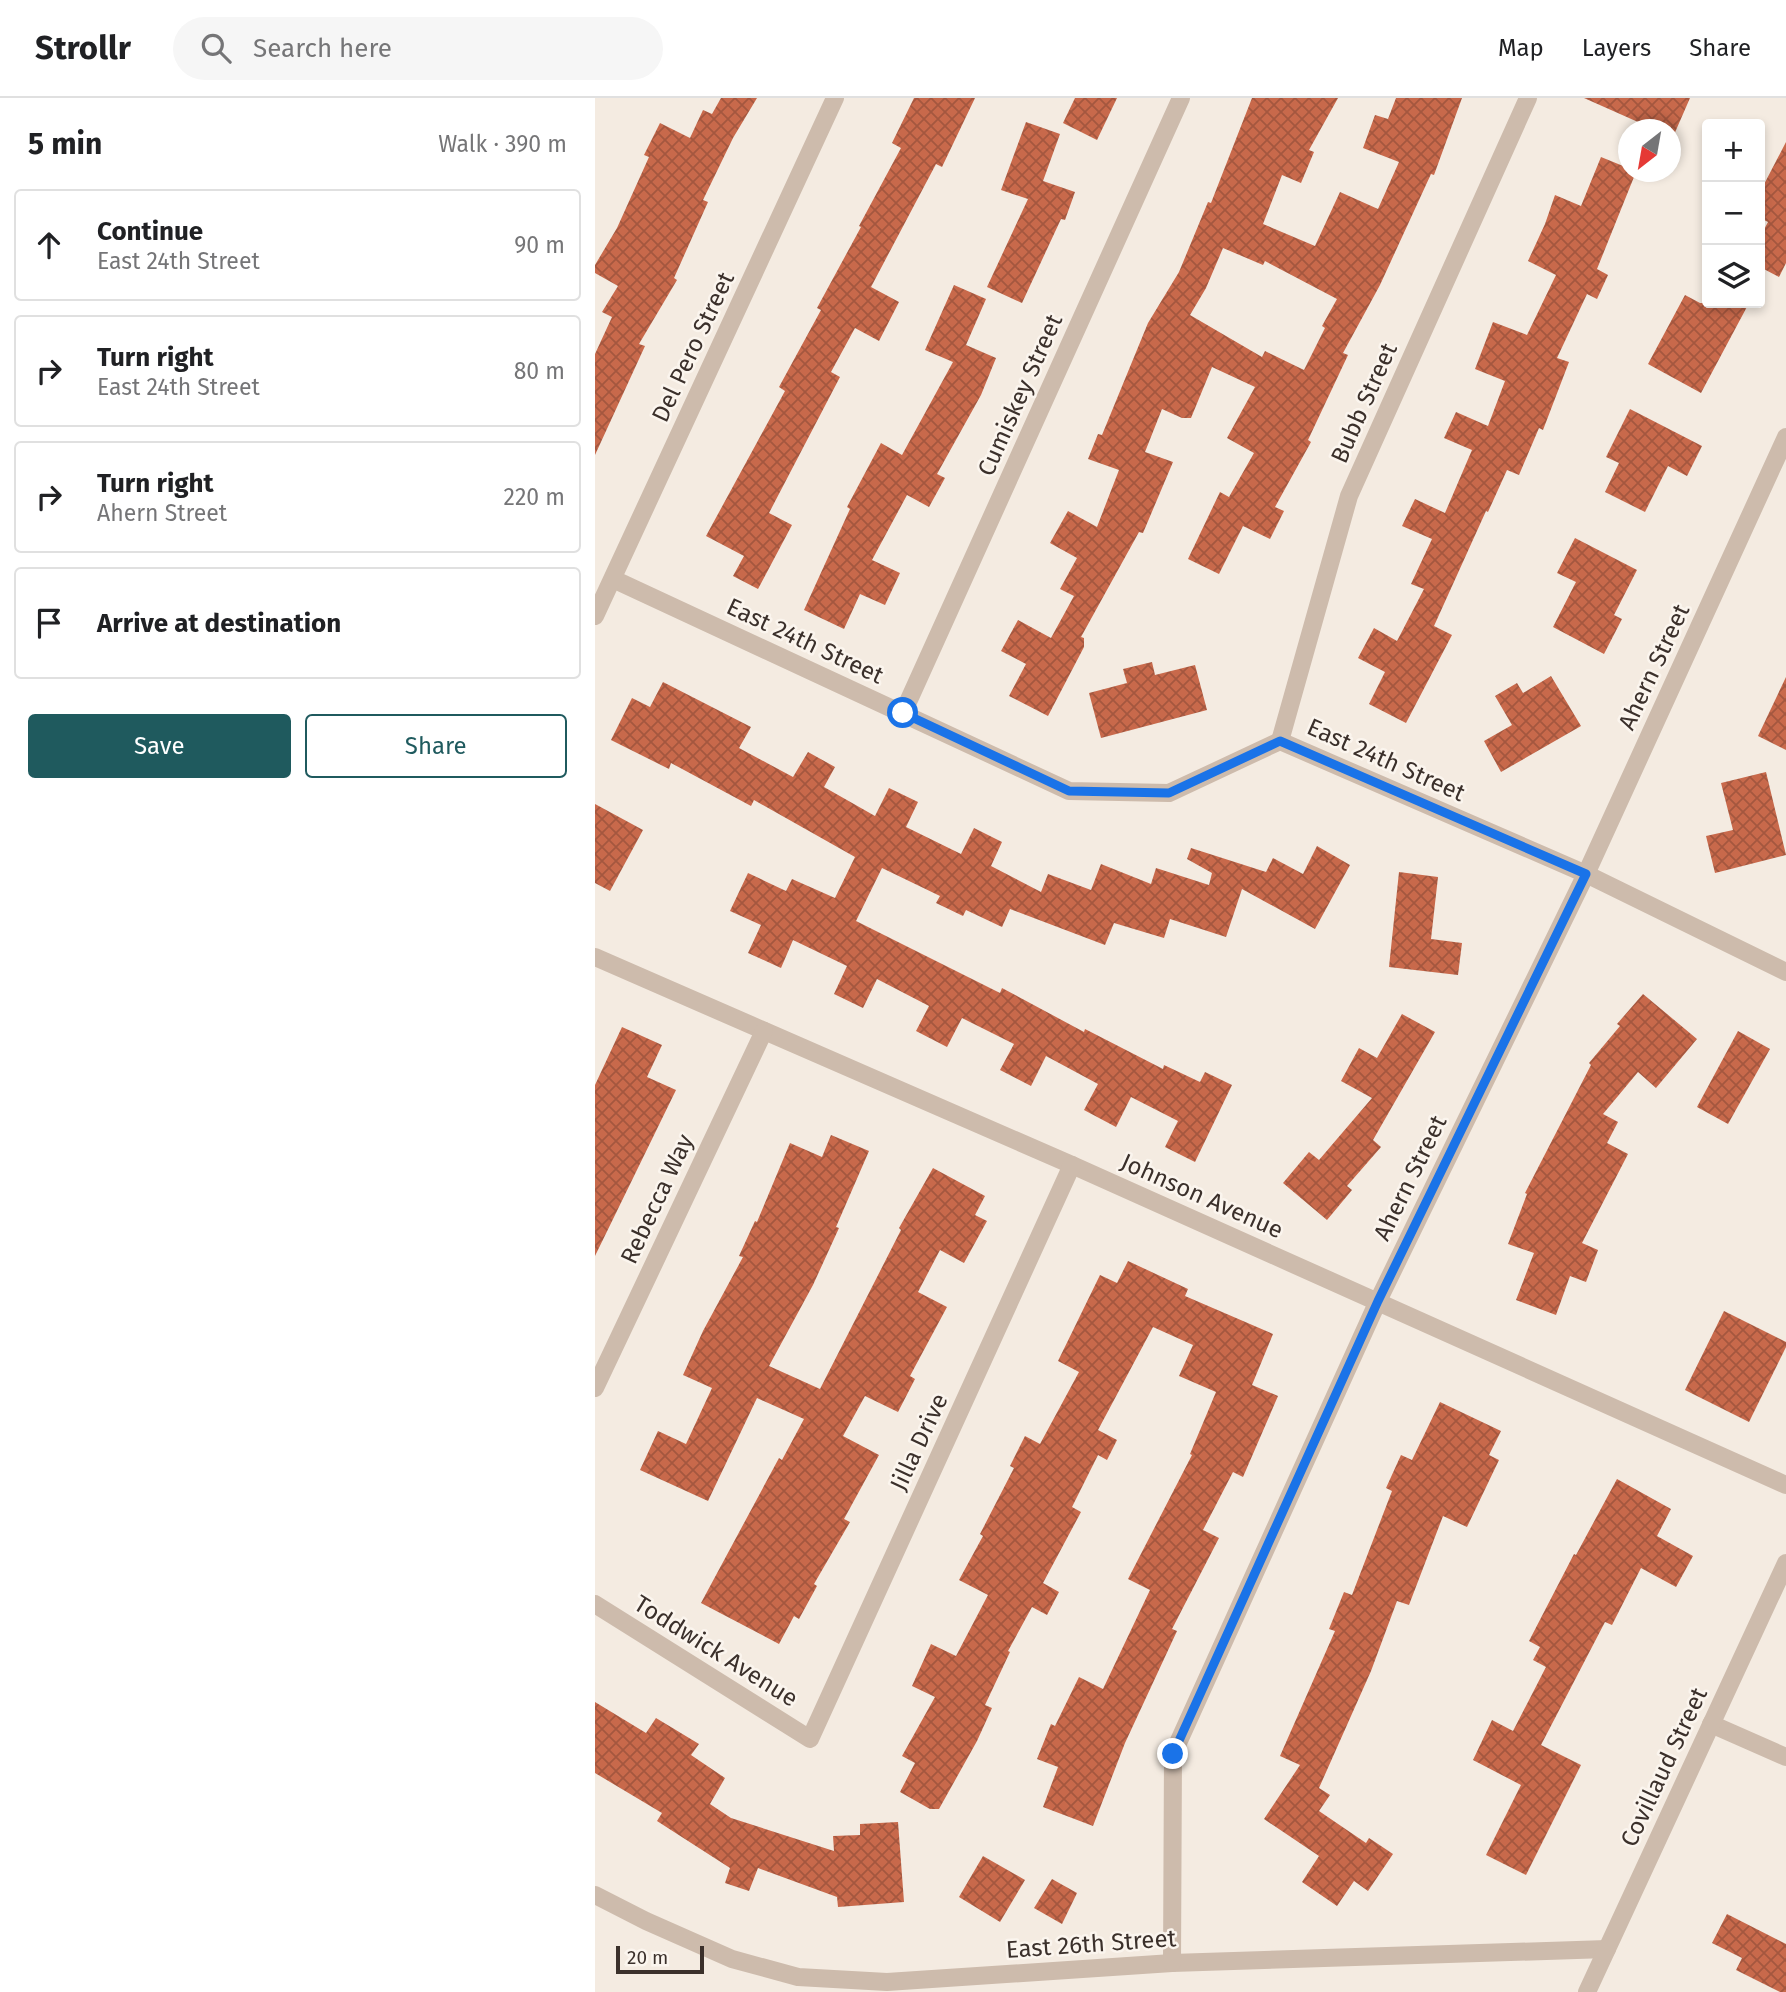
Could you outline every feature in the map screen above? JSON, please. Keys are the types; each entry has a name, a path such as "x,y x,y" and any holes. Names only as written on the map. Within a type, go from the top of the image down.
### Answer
{"street":[{"name":"Del Pero Street","path":"595,616 835,98"},
{"name":"Cumiskey Street","path":"903,713 1181,98"},
{"name":"Bubb Street","path":"1280,741 1349,496 1528,98"},
{"name":"Ahern Street","path":"1172,1963 1173,1754 1378,1301 1586,874 1786,437"},
{"name":"East 24th Street","path":"613,579 1069,791 1169,793 1280,741 1586,874 1786,972"},
{"name":"Johnson Avenue","path":"595,957 1072,1165 1786,1485"},
{"name":"Rebecca Way","path":"595,1388 764,1031"},
{"name":"Jilla Drive","path":"810,1739 1072,1165"},
{"name":"Covillaud Street","path":"1587,1992 1786,1563"},
{"name":"Toddwick Avenue","path":"595,1604 810,1739"},
{"path":"1711,1724 1786,1757"},
{"name":"East 26th Street","path":"595,1895 731,1959 798,1977 887,1982 1172,1963 1607,1949"}],"building":[{"path":"721,98 757,98 733,138 703,200 708,202 674,278 677,280 639,344 645,346 595,455 595,354 612,317 602,312 618,286 595,273 595,265 617,228 649,157 644,155 660,123 690,138 703,110 712,114"},
{"path":"914,98 975,98 942,167 936,164 871,287 899,302 879,341 855,328 831,372 840,377 769,513 792,525 758,589 733,576 744,556 706,536 785,391 779,387 821,310 817,308 901,148 892,143"},
{"path":"1075,98 1117,98 1097,140 1063,123"},
{"path":"1252,98 1338,98 1309,150 1314,152 1301,183 1282,175 1263,224 1315,246 1340,192 1378,209 1399,162 1363,148 1375,115 1388,119 1396,98 1462,98 1434,175 1431,174 1380,285 1343,353 1348,355 1308,440 1311,442 1275,507 1284,511 1270,539 1243,526 1219,574 1188,559 1220,492 1229,497 1254,453 1227,438 1255,387 1212,367 1191,418 1182,418 1162,409 1145,452 1173,462 1143,533 1139,532 1081,637 1084,638 1084,647 1048,716 1009,696 1026,664 1001,651 1018,620 1051,638 1074,596 1060,589 1077,558 1050,543 1068,511 1097,527 1119,470 1088,459 1098,434 1102,435 1148,323 1179,272 1208,202 1211,203","holes":["1223,248 1263,265 1265,261 1337,299 1322,326 1325,328 1304,370 1265,351 1262,357 1190,315 1206,288"]},
{"path":"1584,98 1690,98 1681,119 1631,119"},
{"path":"1026,122 1060,134 1043,181 1075,192 1065,220 1061,219 1022,303 987,287 1028,199 1001,190"},
{"path":"1786,142 1786,263 1779,277 1765,270 1765,228 1768,222 1765,220 1765,182"},
{"path":"1601,157 1618,164 1618,182 1632,182 1597,269 1608,275 1597,299 1587,294 1557,358 1569,362 1543,430 1539,428 1519,475 1507,470 1434,626 1452,635 1406,723 1369,704 1385,672 1358,658 1374,628 1397,641 1424,589 1411,584 1432,539 1402,526 1415,499 1445,513 1472,450 1444,438 1456,412 1488,426 1505,381 1475,369 1493,322 1527,335 1556,275 1528,261 1555,195 1581,206"},
{"path":"954,285 986,299 966,345 996,358 981,395 937,474 945,478 929,507 907,495 872,560 900,573 885,605 860,594 844,629 804,610 850,509 847,507 881,443 902,455 953,362 925,350"},
{"path":"1685,295 1702,303 1702,308 1746,308 1701,393 1648,364"},
{"path":"1630,409 1702,446 1687,476 1668,466 1645,512 1605,492 1619,463 1606,457"},
{"path":"1575,538 1637,570 1614,615 1622,619 1604,654 1553,627 1576,582 1557,573"},
{"path":"1152,662 1155,675 1195,665 1207,710 1101,738 1089,693 1127,683 1123,669"},
{"path":"1551,676 1581,726 1501,772 1484,741 1512,725 1495,696 1517,683 1523,693"},
{"path":"1786,677 1786,750 1758,736"},
{"path":"663,682 751,727 739,748 793,777 808,752 835,767 824,787 875,816 889,788 918,802 906,827 961,854 974,828 1002,842 991,866 1041,892 1048,874 1091,890 1101,864 1151,884 1156,868 1209,885 1212,873 1187,859 1191,848 1266,872 1273,858 1303,874 1317,846 1350,865 1315,929 1242,889 1226,937 1170,919 1164,938 1114,923 1105,945 1010,909 1002,927 966,910 963,916 936,903 940,896 882,868 856,921 1000,993 1002,988 1084,1032 1085,1029 1163,1069 1164,1065 1200,1082 1205,1072 1232,1085 1195,1162 1165,1147 1178,1121 1131,1097 1116,1127 1084,1110 1098,1084 1046,1056 1031,1086 1000,1070 1014,1044 962,1018 947,1047 916,1031 929,1006 877,979 863,1008 834,994 847,966 793,940 781,968 748,953 761,925 730,911 748,873 786,891 792,879 835,898 855,857 754,800 751,806 671,763 669,769 611,740 632,698 650,707"},
{"path":"1766,772 1786,855 1715,873 1706,836 1733,830 1721,783"},
{"path":"595,804 643,830 610,891 595,883"},
{"path":"1399,872 1438,877 1431,939 1462,943 1458,975 1389,967"},
{"path":"1643,994 1697,1039 1656,1088 1638,1072 1603,1114 1618,1122 1607,1143 1628,1154 1582,1243 1598,1250 1586,1282 1570,1276 1556,1315 1516,1300 1534,1253 1508,1244 1527,1194 1525,1193 1591,1065 1589,1063"},
{"path":"1402,1014 1435,1032 1373,1140 1381,1147 1347,1186 1352,1190 1327,1220 1283,1183 1309,1152 1319,1160 1372,1098 1341,1081 1359,1048 1377,1058"},
{"path":"622,1027 662,1045 647,1077 676,1090 595,1256 595,1085"},
{"path":"1738,1031 1770,1049 1728,1124 1697,1107"},
{"path":"831,1135 869,1151 813,1285 769,1366 820,1389 901,1230 899,1228 933,1168 985,1196 975,1215 987,1221 964,1263 940,1250 918,1292 947,1307 910,1376 915,1379 898,1412 865,1396 843,1436 879,1455 844,1519 850,1522 814,1584 817,1586 799,1619 794,1616 779,1644 701,1603 779,1458 782,1460 804,1419 757,1398 708,1501 640,1470 658,1431 686,1444 712,1388 683,1375 703,1331 743,1257 739,1256 755,1221 757,1222 790,1143 822,1157"},
{"path":"1128,1261 1188,1289 1185,1296 1273,1334 1252,1385 1278,1396 1243,1477 1233,1472 1203,1530 1219,1538 1172,1629 1177,1631 1125,1743 1093,1826 1043,1807 1058,1767 1037,1759 1051,1724 1055,1726 1079,1677 1103,1689 1150,1590 1128,1579 1192,1455 1190,1454 1216,1392 1179,1376 1193,1345 1153,1327 1098,1430 1117,1440 1107,1460 1098,1455 1072,1507 1081,1512 1043,1583 1059,1592 1047,1615 1032,1607 1008,1651 1010,1652 985,1705 992,1708 977,1741 939,1809 930,1809 900,1792 915,1763 902,1756 935,1697 912,1686 931,1644 956,1656 988,1595 959,1580 983,1536 980,1534 1014,1468 1010,1466 1025,1436 1040,1444 1079,1372 1058,1361 1100,1275 1117,1283"},
{"path":"1724,1311 1786,1342 1749,1422 1685,1390"},
{"path":"1440,1402 1501,1431 1489,1455 1499,1460 1467,1527 1443,1516 1409,1605 1397,1601 1371,1671 1319,1788 1330,1795 1319,1811 1366,1843 1369,1838 1393,1854 1368,1891 1354,1881 1337,1906 1302,1882 1319,1856 1264,1819 1300,1765 1280,1756 1335,1631 1329,1629 1344,1592 1352,1595 1392,1491 1386,1488 1401,1455 1412,1460"},
{"path":"1617,1479 1671,1509 1657,1536 1693,1556 1676,1587 1641,1568 1612,1625 1605,1622 1541,1745 1581,1765 1526,1875 1486,1855 1521,1785 1473,1760 1492,1720 1513,1731 1546,1667 1533,1660 1540,1647 1529,1641"},
{"path":"595,1702 646,1733 656,1718 699,1744 691,1755 725,1778 710,1804 731,1818 834,1851 833,1836 860,1835 860,1824 898,1822 904,1902 838,1907 837,1897 758,1868 749,1891 725,1883 730,1868 657,1821 662,1813 595,1773"},
{"path":"983,1856 1025,1880 1000,1922 959,1897"},
{"path":"1052,1879 1077,1893 1062,1924 1034,1908"},
{"path":"1727,1914 1786,1944 1786,1992 1780,1992 1736,1970 1742,1958 1712,1943"}],"route":[{"path":"903,713 1069,791 1169,793 1280,741 1586,874 1378,1301 1173,1754"}]}
